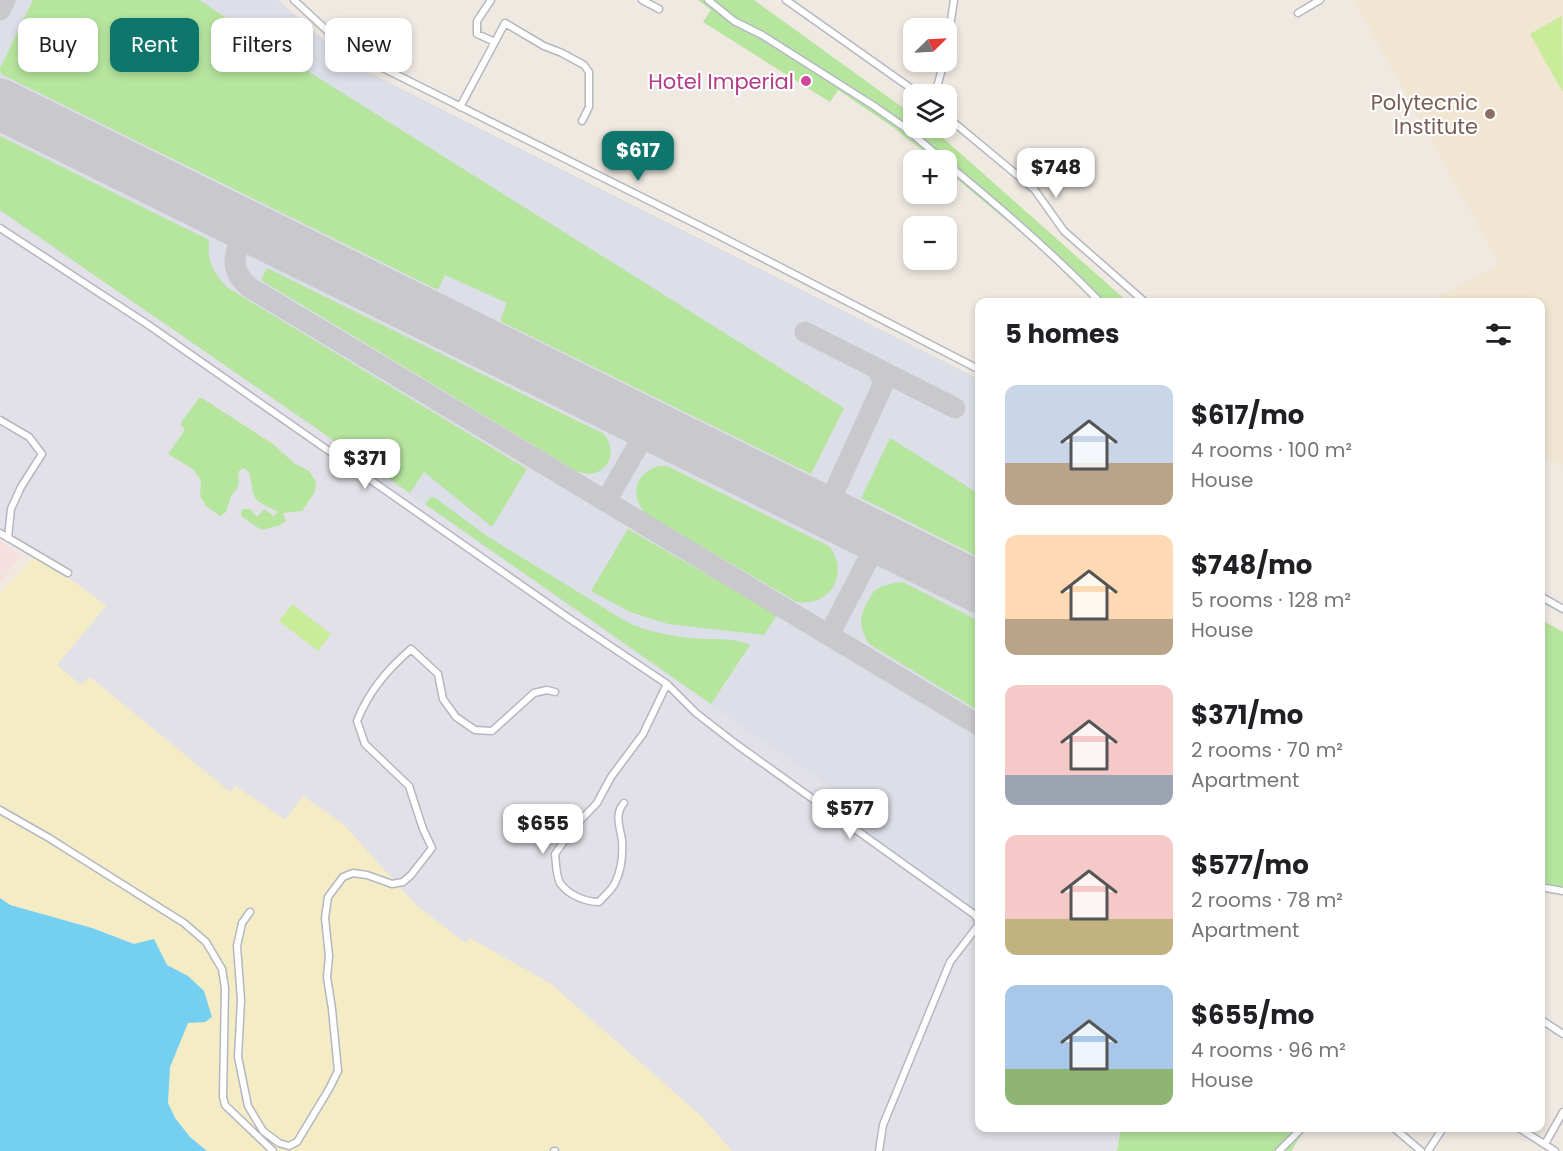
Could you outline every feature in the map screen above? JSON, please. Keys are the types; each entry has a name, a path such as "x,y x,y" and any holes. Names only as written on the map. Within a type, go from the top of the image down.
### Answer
{"street":[{"path":"294,0 334,37 357,54 975,367"},
{"path":"491,0 477,21 477,34 495,42"},
{"path":"642,0 659,9"},
{"path":"708,0 734,21 762,35 865,100 931,150"},
{"path":"786,0 905,84"},
{"path":"951,18 954,0"},
{"path":"1298,13 1320,0"},
{"path":"460,107 505,23 544,46 582,63 589,72 590,87 589,107 582,121"},
{"path":"957,125 1034,189 1064,231 1140,298"},
{"path":"957,172 1023,228 1096,298"},
{"path":"0,228 147,324 567,617 667,684 696,712 736,744 975,915"},
{"path":"0,420 29,437 42,454 21,487 11,509 8,538"},
{"path":"0,533 68,573"},
{"path":"1545,599 1563,609"},
{"path":"250,912 242,923 237,946 241,1000 238,1058 249,1106 263,1131 279,1143 289,1146 297,1142 338,1071 327,983 329,956 325,918 328,897 343,877 353,873 367,875 392,884 403,882 432,848 423,829 409,786 365,744 357,722 365,700 388,669 411,649 438,674 443,699 456,717 475,729 492,731 534,693 547,690 555,692"},
{"path":"624,803 618,817 622,839 621,864 615,885 599,902 588,902 559,882 555,854 575,826 597,803 611,777 643,734 667,684"},
{"path":"0,810 49,838 174,917 206,942 222,969 225,988 223,1096 225,1105 273,1151"},
{"path":"1545,888 1563,891"},
{"path":"879,1151 883,1125 950,962 975,928"},
{"path":"1545,1022 1563,1034"},
{"path":"1545,1144 1563,1113"},
{"path":"1279,1151 1298,1132"},
{"path":"1399,1132 1421,1151"},
{"path":"1428,1151 1440,1132"},
{"path":"1526,1132 1555,1151"}],"shaded area":[{"path":"0,0 278,0 299,18 211,18 211,72 313,72 313,30 325,41 325,72 368,72 975,377 975,909 848,822 859,806 670,678 208,354 0,212"},
{"name":"Polytecnic Institute","path":"1354,0 1563,0 1563,465 1545,458 1545,298 1434,298 1500,265"},
{"path":"0,212 208,354 670,678 860,806 848,822 914,869 975,907 975,1132 1120,1132 1117,1151 732,1151 699,1114 416,905 342,823 286,820 236,787 230,792 90,677 81,685 56,665 106,606 76,583 0,534"},
{"path":"0,541 22,556 0,581"}],"green space":[{"path":"33,0 199,0 226,18 211,18 211,72 309,72 844,408 811,474 500,321 507,303 445,275 438,290 1,74 0,68 18,31 18,72 98,72 98,18 24,18"},
{"path":"698,0 754,0 903,108 903,135 838,90 830,102 703,22 711,10"},
{"path":"1562,16 1563,91 1530,34"},
{"path":"0,136 209,240 212,266 228,288 527,469 492,527 424,472 410,493 0,210"},
{"path":"906,138 943,138 957,150 922,150"},
{"path":"957,150 1123,298 1092,298 1057,262 957,179"},
{"path":"267,268 604,434 609,442 610,458 601,470 594,473 576,471 261,280"},
{"path":"199,398 273,444 294,463 309,471 316,482 315,492 302,511 283,513 286,521 278,526 261,530 241,516 242,509 250,509 257,517 264,509 274,516 278,512 255,498 249,472 243,468 238,472 237,489 232,494 226,512 220,516 207,507 200,496 201,480 193,469 168,454 185,430 180,424"},
{"path":"890,438 975,491 975,555 861,498"},
{"path":"658,466 667,466 829,546 838,567 834,586 828,594 819,599 797,602 647,515 638,501 637,487 644,475"},
{"path":"431,497 487,536 627,622 672,636 728,640 750,645 711,704 425,504"},
{"path":"628,529 777,615 764,635 668,624 630,612 591,591"},
{"path":"903,582 975,619 975,709 869,644 861,624 864,608 875,591"},
{"path":"292,604 331,634 318,651 279,621"},
{"path":"1545,622 1563,632 1563,888 1545,883"},
{"path":"1120,1132 1303,1132 1291,1151 1117,1151"}],"sand":[{"path":"33,557 76,583 106,606 57,665 81,685 90,677 230,792 236,786 285,820 303,796 342,823 416,905 465,943 470,938 551,984 699,1114 732,1151 207,1151 190,1137 175,1118 168,1103 170,1067 188,1022 204,1022 188,976 167,965 162,953 92,928 10,905 0,898 0,594"}],"water":[{"path":"0,898 10,905 92,928 134,944 154,939 167,965 188,976 204,991 212,1017 205,1022 188,1023 170,1067 168,1103 175,1118 190,1137 207,1151 0,1151"}],"taxiway":[{"path":"0,10 5,0"},
{"path":"247,226 237,250 235,265 237,272 249,287 975,723"},
{"path":"805,332 955,408"},
{"path":"825,512 882,387 883,379 876,368"},
{"path":"611,492 650,425"},
{"path":"829,635 879,539"}],"runway":[{"path":"0,104 975,586"}],"place":[{"name":"Hotel Imperial","path":"806,81"},
{"name":"Polytecnic Institute","path":"1490,114"}]}
